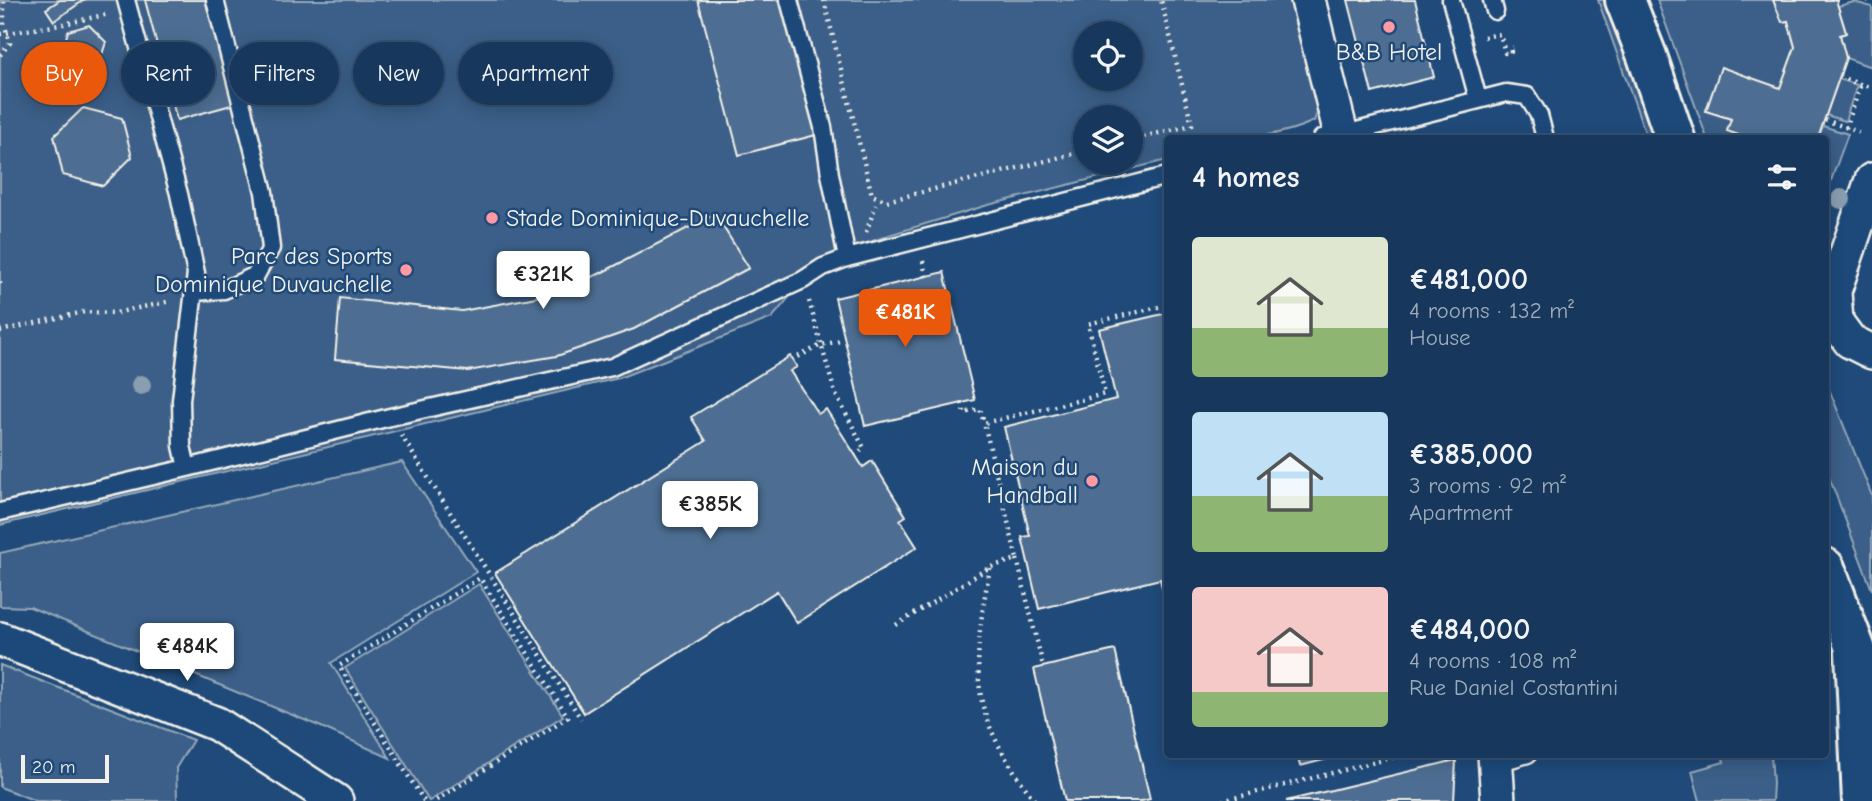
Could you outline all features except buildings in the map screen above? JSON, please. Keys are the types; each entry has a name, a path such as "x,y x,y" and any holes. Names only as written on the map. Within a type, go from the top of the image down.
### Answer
{"main road":[{"path":"1625,0 1674,135"},
{"path":"1829,579 1855,651 1872,688"},
{"path":"1855,651 1862,801"}],"street":[{"path":"1308,0 1335,135"},
{"path":"1872,180 1833,291 1836,322 1850,341 1872,352"},
{"path":"0,639 217,724 336,801"},
{"path":"1496,758 1498,801"}],"lane":[{"path":"193,298 224,290 256,275 271,248 264,192 215,0"},
{"path":"789,0 823,127 847,258"},
{"path":"1451,0 1478,99"},
{"path":"127,5 178,194 196,274 181,400 182,446 187,468"},
{"path":"1343,135 1506,93 1527,96 1539,116 1544,134"},
{"path":"0,512 390,417 612,367 847,258 1164,177"}],"path":[{"path":"0,55 10,43 4,0"},
{"path":"824,0 873,195 887,201 1073,154"},
{"path":"1143,137 1192,125 1161,0"},
{"path":"0,34 54,26 127,5"},
{"path":"1463,43 1500,34 1505,53 1511,52 1510,48 1513,47"},
{"path":"1839,77 1872,88"},
{"path":"1846,128 1861,84"},
{"path":"1825,120 1859,132"},
{"path":"803,280 835,393 864,449 855,455"},
{"path":"0,331 84,312 115,313 193,298"},
{"path":"984,423 1105,394 1088,324 1164,306"},
{"path":"792,360 821,345 845,340"},
{"path":"962,403 964,412 980,409 1043,666"},
{"path":"390,417 581,719"},
{"path":"896,625 990,567 1017,559"},
{"path":"990,567 980,638 982,703 992,730 1013,771 1035,801"},
{"path":"424,801 339,666 480,578 568,717 435,801"},
{"path":"1222,801 1391,758"}],"shaded area":[{"name":"Parc des Sports Dominique Duvauchelle","path":"0,0 1290,0 1318,110 1314,121 1266,135 1164,135 1164,161 1143,166 1143,105 1073,105 1073,175 1107,175 988,205 892,234 820,260 772,318 619,378 0,525"},
{"path":"1598,0 1605,0 1653,135 1646,135"},
{"path":"1657,0 1773,0 1782,22 1788,21 1795,47 1780,88 1721,68 1706,110 1731,119 1727,131 1738,135 1706,135"},
{"path":"1854,2 1872,7 1871,67 1846,58 1840,35 1846,32 1838,6"},
{"path":"1839,79 1857,85 1845,121 1826,115"},
{"path":"1823,126 1848,134 1829,186 1829,135 1819,135"},
{"path":"1829,389 1872,496 1872,590 1829,477"},
{"path":"402,462 476,572 331,663 390,758 30,607 0,606 0,553"},
{"path":"479,584 563,716 429,801 345,668"},
{"path":"0,665 193,740 176,768 179,801 36,801 0,787"},
{"path":"1723,758 1771,758 1772,801 1700,801 1692,771 1724,762"}],"place":[{"name":"B&B Hotel","path":"1389,27"},
{"name":"Stade Dominique-Duvauchelle","path":"492,218"},
{"name":"Parc des Sports Dominique Duvauchelle","path":"406,270"},
{"name":"Maison du Handball","path":"1092,481"}]}
